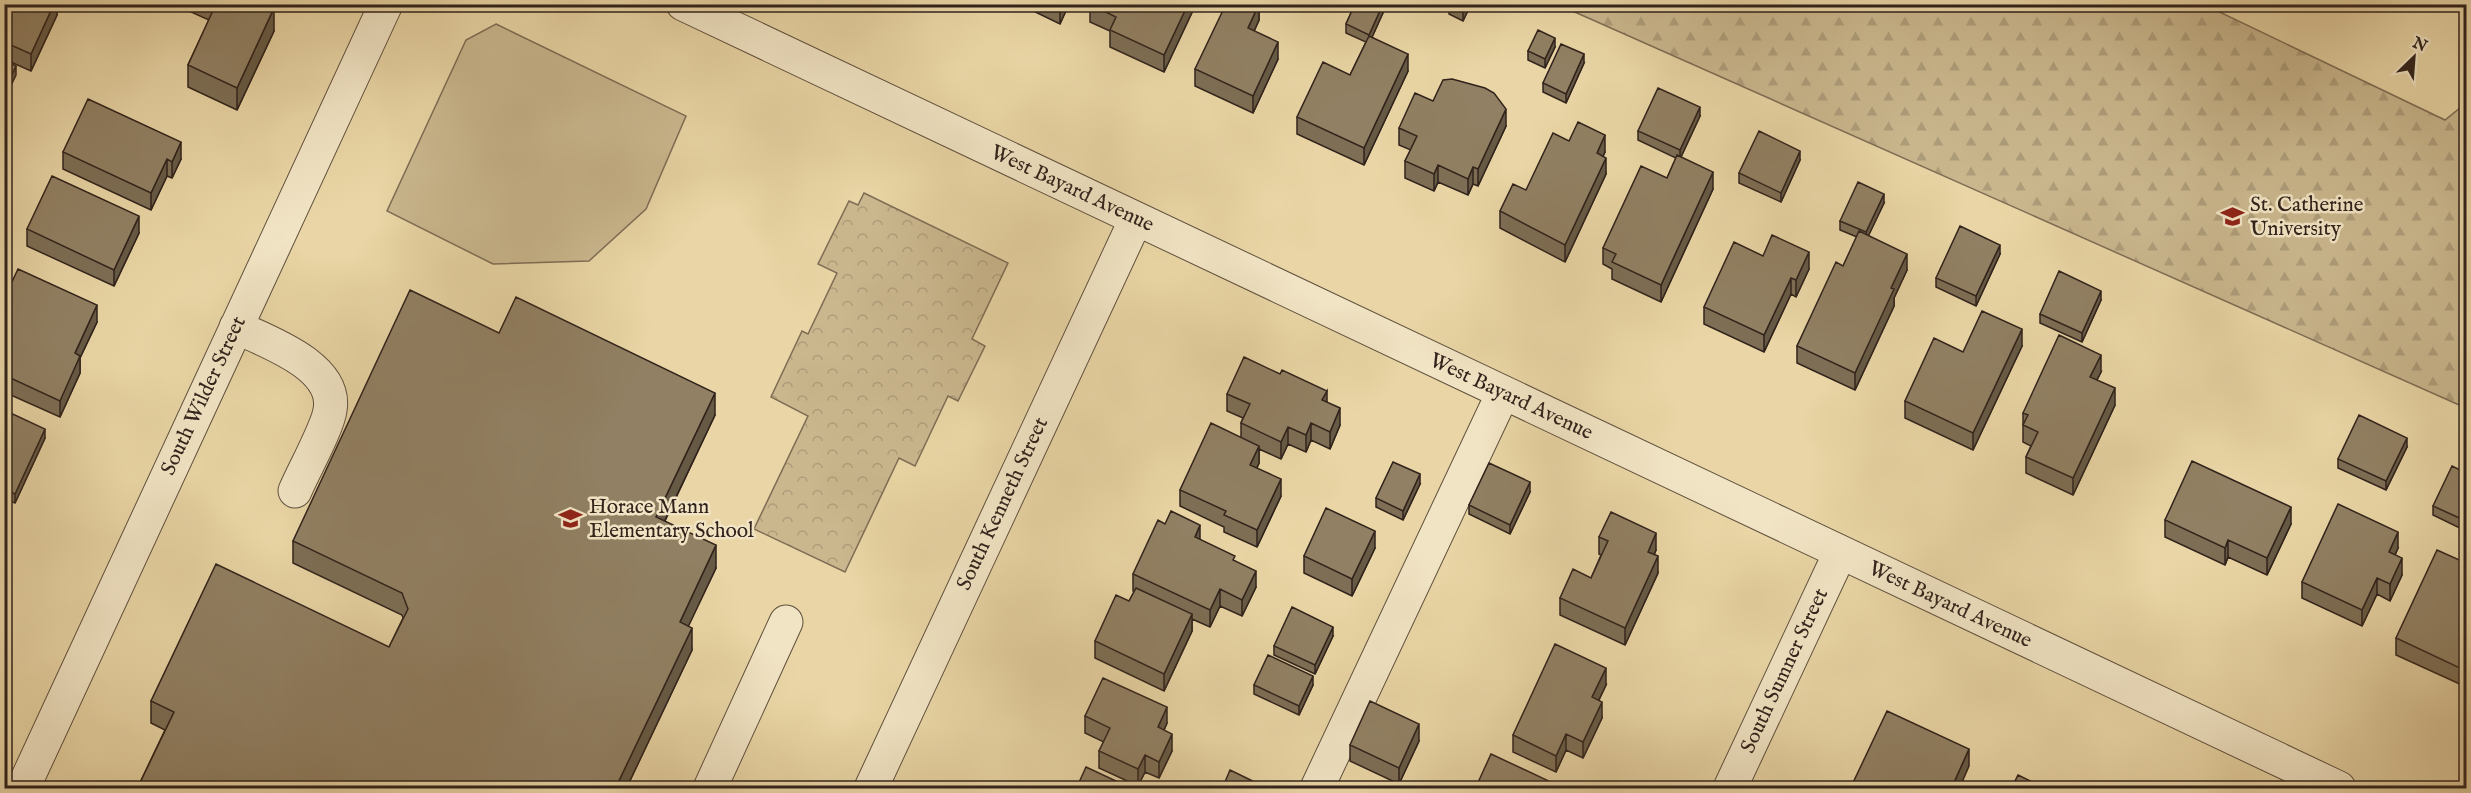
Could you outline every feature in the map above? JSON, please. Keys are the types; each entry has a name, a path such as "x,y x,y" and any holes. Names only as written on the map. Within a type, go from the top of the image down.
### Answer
{"street":[{"name":"South Wilder Street","path":"23,789 386,4"},
{"name":"West Bayard Avenue","path":"683,4 2339,789"},
{"name":"South Kenneth Street","path":"871,789 1136,219"},
{"path":"236,327 290,353 315,370 327,389 331,410 295,490"},
{"path":"1317,789 1503,393"},
{"name":"South Sumner Street","path":"1730,789 1840,553"},
{"path":"710,789 786,622"}],"green space":[{"name":"St. Catherine University","path":"1559,5 2205,5 2445,120 2466,103 2466,408"},
{"path":"496,24 686,116 646,209 589,261 493,264 387,211 466,40"},
{"path":"864,193 1008,263 972,339 985,346 958,401 948,396 915,466 899,458 845,572 754,529 808,416 771,397 802,331 808,334 837,273 818,264 849,201 858,205"}],"building":[{"path":"4,4 54,4 31,54 4,42"},
{"path":"216,4 266,4 274,8 237,88 188,65"},
{"path":"1090,4 1188,4 1164,55 1110,30 1116,17"},
{"path":"1226,4 1259,4 1248,28 1278,42 1253,96 1195,69"},
{"path":"1355,4 1383,4 1369,35 1346,24"},
{"path":"1449,4 1467,4 1463,12"},
{"path":"1538,30 1555,38 1545,59 1528,51"},
{"path":"1369,36 1408,54 1364,148 1297,117 1323,62 1350,75"},
{"path":"1561,44 1584,54 1566,94 1543,83"},
{"path":"4,60 16,66 4,91"},
{"path":"1452,79 1485,88 1494,93 1506,109 1478,169 1473,167 1468,179 1438,165 1434,174 1405,161 1417,136 1399,128 1415,93 1433,101 1443,80"},
{"path":"1658,88 1700,107 1680,150 1638,131"},
{"path":"88,99 181,142 172,162 167,159 151,193 63,152"},
{"path":"1578,122 1605,135 1597,153 1606,158 1565,245 1500,211 1513,184 1526,190 1553,133 1569,141"},
{"path":"1759,131 1800,151 1781,193 1739,173"},
{"path":"1677,155 1713,172 1661,285 1612,262 1616,254 1603,248 1641,166 1667,178"},
{"path":"52,176 139,216 114,270 27,229"},
{"path":"1858,182 1884,194 1866,232 1840,221"},
{"path":"1960,226 2000,245 1976,296 1936,278"},
{"path":"1859,231 1907,254 1891,288 1894,289 1855,373 1797,346 1836,262 1843,266"},
{"path":"1772,235 1809,252 1796,280 1791,278 1764,335 1704,307 1734,242 1763,256"},
{"path":"18,269 97,305 75,353 80,356 60,401 4,375 4,299"},
{"path":"2059,271 2101,291 2082,333 2040,314"},
{"name":"Horace Mann Elementary School","path":"410,290 499,333 516,297 715,393 656,517 716,545 680,622 692,628 615,789 137,789 174,712 151,701 216,564 389,647 408,609 402,593 293,541"},
{"path":"1982,311 2022,329 1973,433 1905,401 1934,338 1963,352"},
{"path":"2059,335 2101,355 2090,377 2115,388 2073,478 2026,457 2038,432 2023,425 2028,415 2023,413"},
{"path":"1244,357 1280,374 1282,370 1327,391 1322,400 1340,408 1330,432 1311,423 1306,435 1288,427 1281,442 1241,423 1250,404 1227,394"},
{"path":"4,410 45,429 15,494 4,489"},
{"path":"2359,415 2407,438 2386,481 2338,459"},
{"path":"1211,423 1259,446 1250,465 1281,479 1257,530 1224,515 1226,511 1180,490"},
{"path":"2192,461 2291,507 2267,558 2228,540 2225,548 2165,520"},
{"path":"1393,462 1420,474 1403,511 1376,498"},
{"path":"1489,463 1530,482 1510,525 1469,505"},
{"path":"2452,466 2466,473 2466,521 2433,506"},
{"path":"2338,504 2398,532 2389,552 2402,558 2390,584 2377,578 2362,610 2302,582"},
{"path":"1326,508 1375,531 1352,579 1304,556"},
{"path":"1171,511 1200,525 1195,537 1235,556 1233,560 1256,571 1242,600 1220,589 1210,610 1133,574 1158,520 1165,524"},
{"path":"1611,512 1656,533 1648,552 1658,556 1625,628 1560,598 1573,569 1591,578 1608,541 1599,537"},
{"path":"2437,550 2466,563 2466,659 2462,669 2396,638"},
{"path":"1136,588 1192,614 1164,674 1095,641 1116,595 1129,601"},
{"path":"1292,607 1333,627 1315,665 1274,646"},
{"path":"1555,644 1606,668 1592,697 1602,702 1583,742 1566,734 1556,756 1513,735"},
{"path":"1268,655 1313,676 1299,706 1254,685"},
{"path":"1103,678 1167,707 1158,727 1172,734 1159,762 1145,755 1138,769 1099,751 1110,728 1085,716"},
{"path":"1370,701 1419,724 1399,768 1350,745"},
{"path":"1887,711 1969,749 1951,789 1850,789"},
{"path":"1491,754 1553,783 1550,789 1475,789"},
{"path":"1086,767 1133,789 1076,789"},
{"path":"1230,770 1269,789 1222,789"},
{"path":"2018,775 2047,789 2011,789"}],"place":[{"name":"St. Catherine University","path":"2232,217"},
{"name":"Horace Mann Elementary School","path":"571,519"}]}
